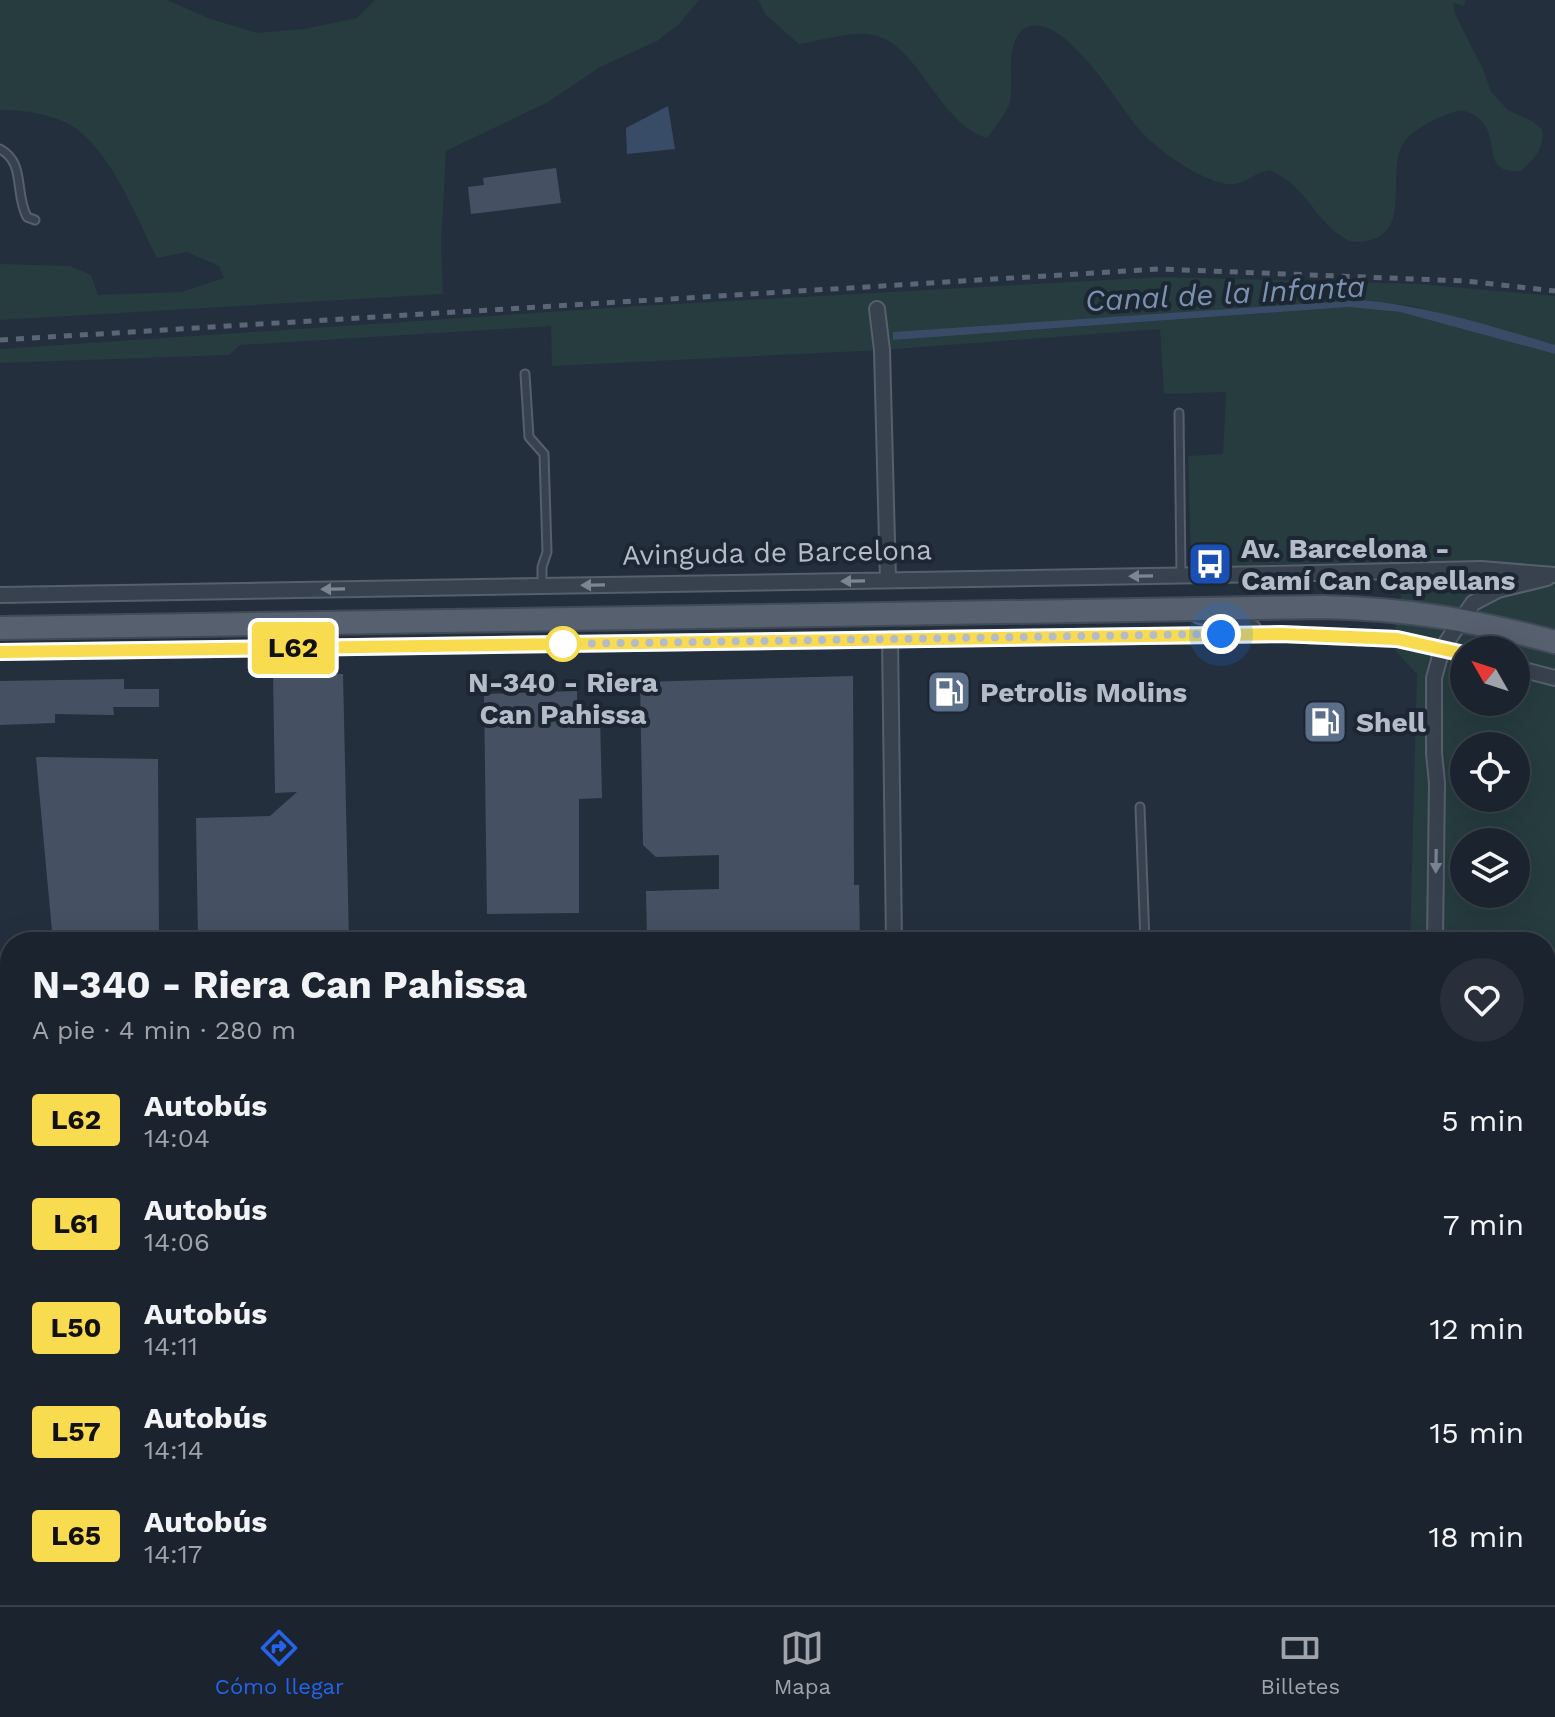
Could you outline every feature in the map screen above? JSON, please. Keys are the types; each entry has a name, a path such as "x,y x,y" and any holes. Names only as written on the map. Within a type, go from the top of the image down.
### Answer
{"main road":[{"path":"0,628 1385,608 1462,619 1555,642"}],"street":[{"path":"877,309 882,350 888,580"},
{"name":"Avinguda de Barcelona","path":"0,595 1481,569 1555,576"},
{"name":"Avinguda de Barcelona","path":"1442,649 1473,603 1498,590 1555,576"},
{"path":"1168,609 1281,634"},
{"path":"0,652 1281,634 1397,639 1450,651"},
{"path":"890,639 894,932"},
{"path":"1435,932 1437,783 1434,678 1442,649"},
{"path":"1530,672 1555,678"}],"lane":[{"path":"0,149 10,155 18,170 20,203 27,217 35,220"},
{"path":"525,374 529,437 544,454 547,552 542,567 542,586"},
{"path":"1179,413 1181,576"},
{"path":"1140,807 1145,932"}],"green space":[{"path":"0,0 167,0 208,18 257,33 304,29 357,18 375,0 699,0 678,25 657,41 600,67 548,102 446,151 441,244 443,294 0,320 0,264 70,266 91,275 98,295 182,292 224,278 219,266 187,252 157,258 114,173 78,130 51,117 0,110"},
{"path":"758,0 1465,0 1464,6 1453,3 1455,14 1491,92 1508,110 1542,129 1542,142 1521,171 1510,171 1498,165 1488,131 1474,115 1459,111 1433,121 1412,134 1398,156 1396,199 1390,225 1383,234 1370,240 1351,241 1328,225 1292,184 1270,170 1238,183 1226,184 1191,170 1167,154 1139,129 1087,60 1052,30 1036,25 1021,31 1016,38 1010,102 987,138 970,130 956,118 904,54 890,42 874,35 857,34 799,44 766,15"},
{"path":"1161,277 1419,284 1555,296 1555,345 1413,306 1361,300 893,333 894,340 1348,307 1400,312 1555,354 1555,932 1410,932 1417,674 1392,647 1407,561 1191,567 1188,456 1223,454 1226,392 1164,394 1160,329 882,350 552,366 551,326 240,345 229,355 0,363 0,349 639,306"}],"water":[{"path":"668,106 675,149 627,154 626,128"},
{"path":"1361,300 1411,307 1483,324 1555,345 1555,354 1400,312 1348,307 893,340 893,332"}],"building":[{"path":"556,168 561,203 471,214 468,187 484,185 483,178"},
{"path":"343,674 349,932 198,932 196,818 270,816 297,792 275,793 273,675"},
{"path":"853,676 854,885 859,885 860,932 647,932 646,891 719,889 719,855 656,857 643,845 640,682"},
{"path":"124,679 124,689 159,689 159,707 113,707 114,715 55,714 55,723 0,725 0,681"},
{"path":"577,691 577,710 593,709 600,716 602,798 579,799 579,913 487,914 484,694"},
{"path":"36,757 158,759 159,932 52,932"}],"railway":[{"path":"0,340 1159,269 1466,281 1555,291"}],"bus line":[{"name":"L62","path":"0,652 1281,634 1397,639 1450,651"}],"place":[{"name":"Av. Barcelona - Camí Can Capellans","path":"1210,564"},
{"name":"N-340 - Riera Can Pahissa","path":"563,644"},
{"name":"Petrolis Molins","path":"949,692"},
{"name":"Shell","path":"1325,722"}],"route":[{"path":"563,644 1221,634"}],"water label":[{"name":"Canal de la Infanta","path":"1225,294"}]}
